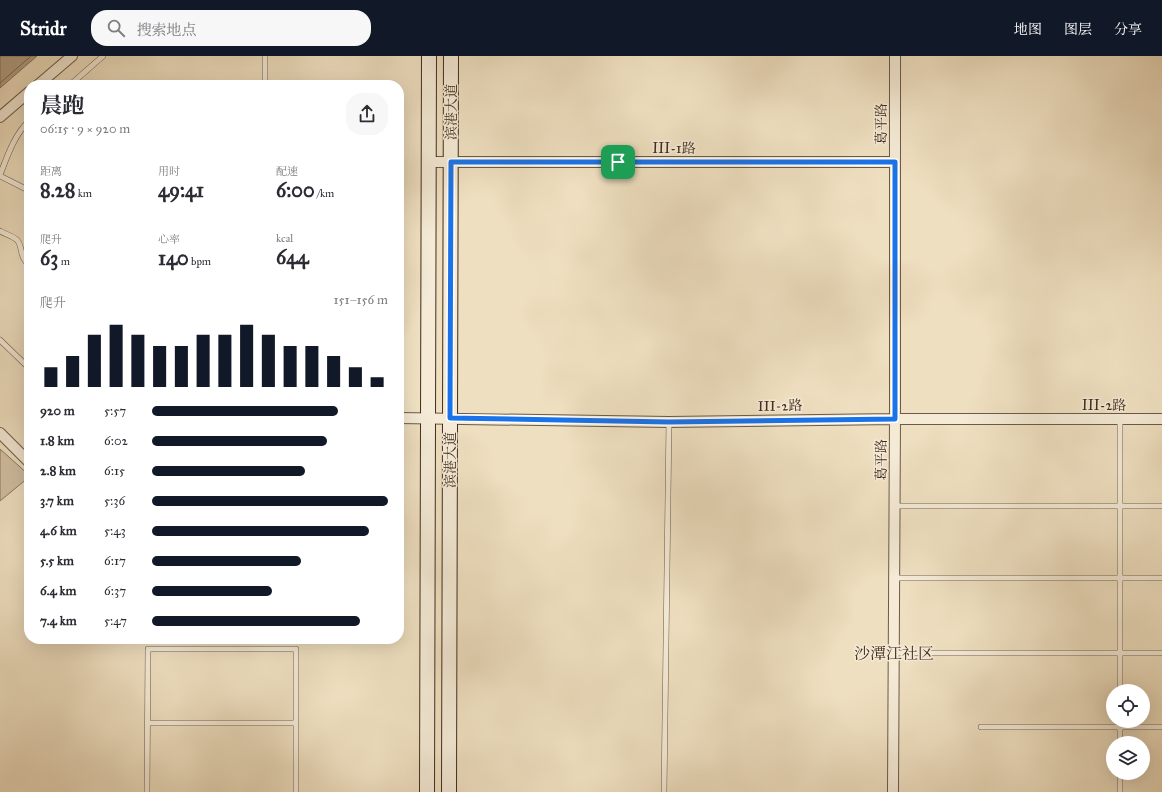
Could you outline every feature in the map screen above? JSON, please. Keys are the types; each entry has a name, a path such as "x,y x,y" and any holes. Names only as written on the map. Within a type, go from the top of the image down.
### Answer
{"main road":[{"name":"滨港大道","path":"427,792 428,56"},
{"name":"滨港大道","path":"449,792 451,56"}],"street":[{"path":"44,80 72,56"},
{"name":"葛平路","path":"893,792 895,506 895,56"},
{"path":"0,117 24,96"},
{"name":"III-1路","path":"428,162 895,162"},
{"name":"III-2路","path":"404,418 669,422 895,419 1162,419"},
{"path":"0,433 24,457"}],"lane":[{"path":"76,80 103,56"},
{"path":"265,56 265,80"},
{"path":"24,126 10,149 0,176 24,189"},
{"path":"0,231 17,240 20,244 24,260"},
{"path":"0,340 24,363"},
{"path":"1120,419 1120,684"},
{"path":"664,792 669,422"},
{"path":"895,506 1162,506"},
{"path":"894,578 1162,578"},
{"path":"147,792 148,649 296,649 296,792"},
{"path":"894,653 1162,653"},
{"path":"147,723 296,723"},
{"path":"980,727 1106,724"},
{"path":"1150,726 1162,727"},
{"path":"1120,780 1120,792"}],"shaded area":[{"path":"0,449 24,471 24,481 0,501"}],"water":[{"path":"0,56 37,56 0,88"}],"district":[{"name":"沙潭江社区","path":"894,653"}],"route":[{"path":"451,162 618,162 895,162 895,419 669,422 450,418 451,162"}]}
